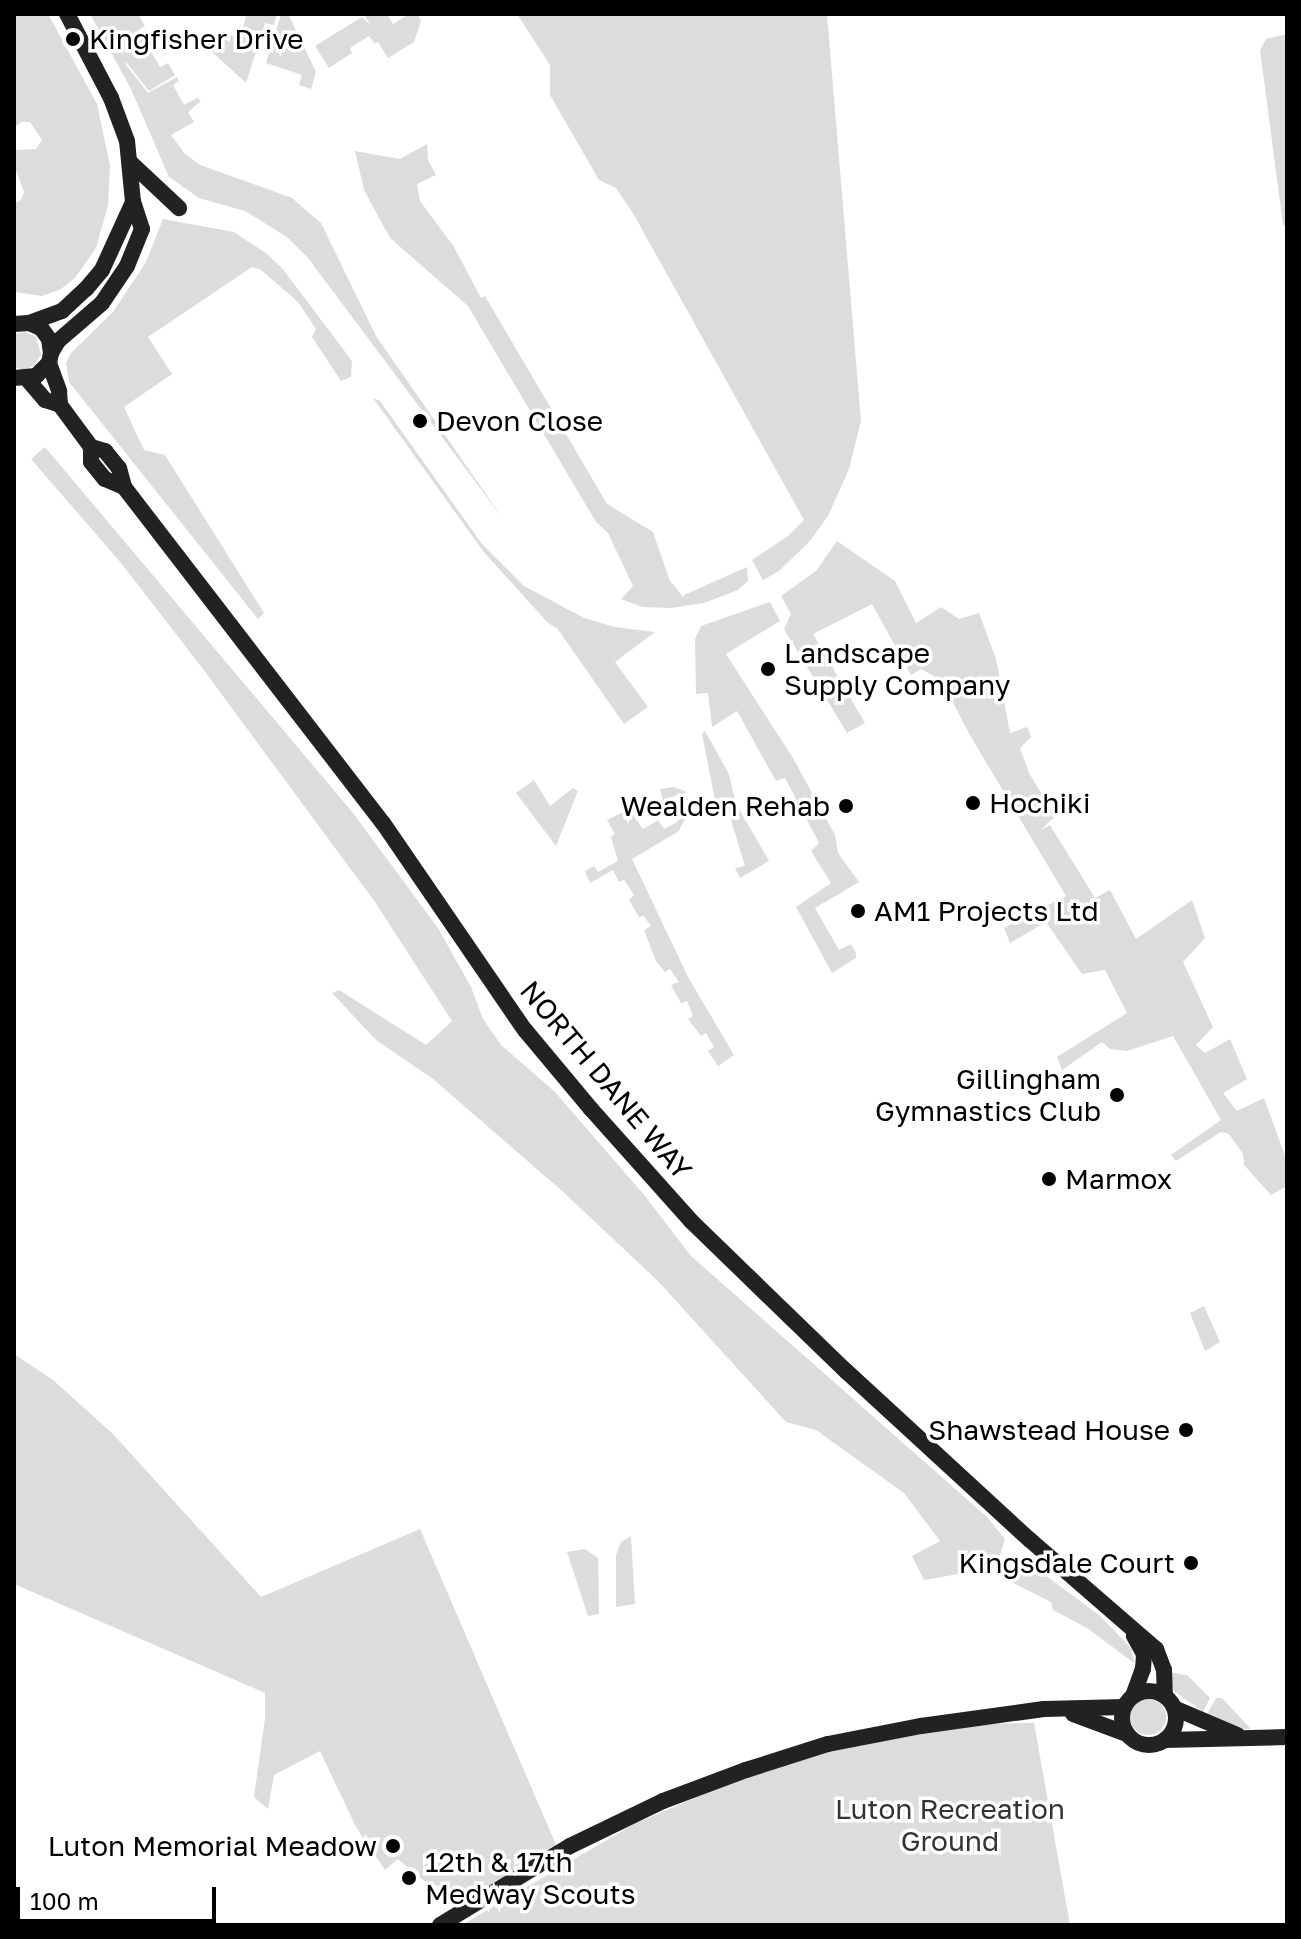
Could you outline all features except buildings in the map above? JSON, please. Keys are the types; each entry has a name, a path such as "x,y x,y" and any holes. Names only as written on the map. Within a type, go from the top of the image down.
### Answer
{"street":[{"path":"20,378 36,376 58,341 102,303 127,266 142,229 133,202 127,141 111,98 67,14"},
{"path":"131,163 179,208"},
{"path":"19,322 62,311 86,289 102,270 133,202"},
{"path":"19,322 46,333 50,358"},
{"name":"NORTH DANE WAY","path":"50,358 60,405 91,447 91,462 105,479 124,487 383,823 525,1030 691,1221 846,1371 1132,1631 1156,1649 1164,1670 1169,1702"},
{"name":"NORTH DANE WAY","path":"20,378 45,400 60,405"},
{"path":"1127,1734 1122,1722 1143,1669 1144,1654 1132,1631"},
{"path":"440,1925 570,1846 663,1801 828,1744 921,1726 1128,1702 1143,1691 1242,1737"},
{"path":"1165,1740 1174,1725 1169,1702"},
{"path":"1057,1709 1127,1734 1147,1745 1165,1740 1287,1737"}],"green space":[{"path":"14,14 48,14 97,104 110,165 108,205 96,248 75,278 61,289 42,296 14,292 14,204 21,200 24,192 14,165 14,150 36,149 42,140 30,122 21,122 14,128"},
{"path":"90,14 138,14 145,26 138,30 160,67 168,63 175,75 149,91 126,62 126,65 148,93 177,77 179,81 173,85 184,105 197,98 201,101 188,112 194,122 171,135 185,154 200,165 292,198 321,223 376,336 504,520 308,258 287,237 245,211 199,198 169,177 131,89"},
{"path":"237,14 277,14 274,25 265,23 246,83 211,51 217,32 240,38 246,17"},
{"path":"281,14 288,14 316,72 311,89 299,85 302,75 266,63"},
{"path":"364,14 387,14 393,24 409,14 417,14 421,21 414,42 388,58 378,42 374,43 369,36 350,48 352,53 329,68 315,46 362,17 370,25"},
{"path":"517,14 827,14 861,421 849,469 828,516 810,541 779,571 763,580 752,560 788,536 804,520 634,215 616,188 599,180 550,95 550,65"},
{"path":"1287,34 1287,226 1283,225 1260,50 1266,39"},
{"path":"427,144 428,160 436,175 417,184 420,201 454,247 481,298 485,296 607,504 653,532 670,581 684,598 684,595 747,567 748,581 738,590 704,603 671,608 642,607 621,599 633,586 608,533 596,522 468,306 390,238 364,190 355,151 400,159"},
{"path":"163,219 234,232 267,254 282,268 352,361 351,377 341,381 312,337 316,329 298,302 261,270 252,267 148,337 172,374 124,407 144,450 165,455 264,613 258,619 69,382 66,363 71,353 113,312 146,262"},
{"path":"25,332 36,337 41,354 35,365 24,370 14,367 14,334"},
{"path":"373,398 380,401 482,544 524,586 584,618 615,627 655,632 615,662 648,707 624,724 557,628 548,623 483,551"},
{"path":"45,447 353,813 438,928 471,987 483,1019 501,1045 555,1092 645,1196 691,1256 987,1517 1005,1539 999,1558 986,1569 974,1559 964,1573 924,1580 912,1556 940,1541 904,1493 816,1430 786,1422 658,1281 561,1190 433,1079 376,1040 332,993 339,990 426,1045 452,1021 375,902 200,665 121,563 31,459"},
{"path":"837,541 895,581 916,623 941,607 959,619 979,613 996,659 1010,733 1027,727 1031,737 1020,748 1029,773 1055,816 1041,830 1050,825 1095,898 1110,890 1136,939 1192,900 1205,938 1183,962 1213,1027 1196,1045 1205,1053 1230,1039 1247,1079 1223,1093 1237,1111 1264,1098 1287,1161 1287,1186 1271,1195 1244,1165 1243,1154 1229,1134 1221,1132 1176,1161 1171,1155 1221,1120 1173,1036 1127,1051 1110,1049 1102,1042 1062,1070 1057,1057 1127,1013 1105,970 1082,974 1046,922 1010,943 1004,928 1066,896 971,737 941,680 921,669 911,675 872,604 813,634 865,723 847,733 784,629 791,614 781,596 816,571"},
{"path":"770,602 780,621 726,654 793,758 835,835 838,853 859,882 815,908 839,950 851,944 856,953 856,958 832,973 796,907 831,883 811,851 819,843 785,778 776,781 737,711 712,727 708,693 696,694 695,639 701,626"},
{"path":"705,731 729,774 736,804 769,861 740,878 735,868 745,866 727,807 716,805 702,734"},
{"path":"534,780 550,806 573,788 578,791 556,846 516,793"},
{"path":"673,787 685,791 691,806 679,831 632,859 688,977 734,1055 718,1066 708,1051 714,1047 706,1033 701,1036 688,1019 693,1016 687,1001 681,1003 671,985 679,982 670,969 665,972 656,961 644,930 651,926 644,916 639,917 629,900 634,895 624,880 619,882 613,870 590,883 585,871 594,866 598,872 618,861 611,837 615,834 607,820 629,809 643,829 658,820 664,829 677,822 686,812 677,795 663,801 660,789"},
{"path":"1204,1306 1220,1342 1205,1351 1190,1313"},
{"path":"14,1354 53,1380 112,1433 261,1597 420,1529 557,1847 456,1910 437,1885 430,1886 398,1859 385,1870 356,1827 320,1751 274,1775 268,1809 254,1797 265,1718 265,1693 14,1584"},
{"path":"631,1536 635,1604 616,1607 616,1555 621,1542"},
{"path":"585,1549 598,1558 599,1614 588,1616 567,1552"},
{"path":"1030,1564 1099,1615 1131,1648 1134,1663 1087,1628 1053,1610 1051,1602 1001,1577 1017,1565"},
{"path":"1167,1672 1187,1675 1210,1698 1203,1712 1174,1691"},
{"path":"1216,1698 1222,1698 1251,1729 1238,1729 1207,1714"},
{"path":"1148,1699 1161,1704 1166,1717 1161,1730 1148,1735 1135,1730 1130,1717 1135,1704"},
{"name":"Luton Recreation Ground","path":"1034,1723 1070,1925 462,1925 634,1824 737,1780 841,1747 959,1724"}],"place":[{"name":"Kingfisher Drive","path":"73,39"},
{"name":"Devon Close","path":"420,421"},
{"name":"Landscape Supply Company","path":"768,669"},
{"name":"Hochiki","path":"973,803"},
{"name":"Wealden Rehab","path":"846,806"},
{"name":"AM1 Projects Ltd","path":"858,911"},
{"name":"Gillingham Gymnastics Club","path":"1117,1095"},
{"name":"Marmox","path":"1049,1179"},
{"name":"Shawstead House","path":"1186,1430"},
{"name":"Kingsdale Court","path":"1191,1563"},
{"name":"Luton Memorial Meadow","path":"393,1846"},
{"name":"12th & 17th Medway Scouts","path":"409,1878"}]}
